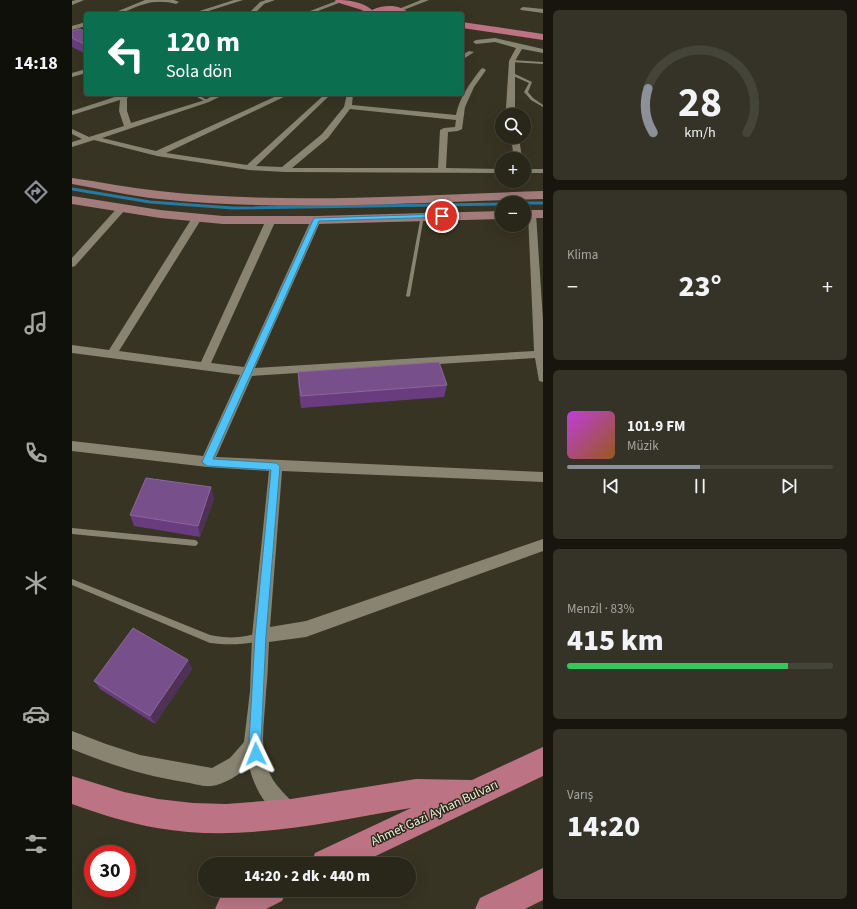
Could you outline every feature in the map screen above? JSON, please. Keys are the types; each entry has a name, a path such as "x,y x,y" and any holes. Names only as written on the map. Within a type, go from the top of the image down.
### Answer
{"main road":[{"path":"340,0 365,8 370,12"},
{"path":"353,0 400,12"},
{"path":"374,12 377,10 387,9"},
{"path":"464,25 543,37"},
{"path":"464,30 543,42"},
{"path":"72,181 158,195 248,201 318,201 543,195"},
{"path":"72,200 197,218 316,220 495,215"},
{"name":"Ahmet Gazi Ayhan Bulvarı","path":"341,857 543,761"},
{"path":"72,790 124,806 158,814 193,818 232,819 291,814 416,793 474,794"},
{"path":"491,909 543,884"},
{"path":"231,909 256,897"}],"street":[{"path":"72,3 81,0"},
{"path":"119,12 148,1 168,0 176,2 183,0"},
{"path":"201,12 240,0"},
{"path":"253,12 262,3 272,0"},
{"path":"310,12 340,0"},
{"path":"406,12 426,0"},
{"path":"176,2 181,8"},
{"path":"523,9 543,11"},
{"path":"476,42 495,40 520,47 534,48 543,51"},
{"path":"510,108 512,61 520,47"},
{"path":"464,57 471,52"},
{"path":"442,170 444,130 458,129 461,107 483,70"},
{"path":"72,75 84,72"},
{"path":"72,113 123,96"},
{"path":"126,96 124,111 128,127"},
{"path":"72,145 207,101 218,96"},
{"path":"157,154 283,96"},
{"path":"249,168 326,96"},
{"path":"284,170 325,136 348,107 350,96"},
{"path":"348,107 460,118"},
{"path":"72,130 92,139 157,154 249,168 284,170 495,170"},
{"path":"531,171 543,171"},
{"path":"72,264 122,208"},
{"path":"533,214 540,285 543,378"},
{"path":"112,354 197,218"},
{"path":"204,367 270,220"},
{"path":"207,462 316,220"},
{"path":"72,349 248,372 541,349"},
{"path":"72,446 207,462 543,477"},
{"path":"276,466 260,636 255,742 257,765 262,779 269,792 279,804 291,814"},
{"path":"260,636 306,629 543,545"},
{"path":"72,740 112,757 146,766 212,777 222,774 239,763 255,742"}],"lane":[{"path":"512,61 543,63"},
{"path":"512,74 531,83 526,92 532,99 543,106"},
{"path":"198,96 207,101"},
{"path":"408,296 422,216"},
{"path":"72,531 195,543"},
{"path":"72,582 210,639 237,642 260,636"}],"building":[{"path":"80,29 84,31 84,44 72,38 72,31"},
{"path":"439,362 447,385 301,396 298,372"},
{"path":"146,478 211,487 198,526 130,515"},
{"path":"133,628 188,660 150,716 94,681"}],"waterway":[{"path":"72,189 150,202 233,208 495,204"},
{"path":"531,203 543,203"}],"route":[{"path":"256,754 255,742 260,636 276,466 207,462 316,220 442,216"}]}
